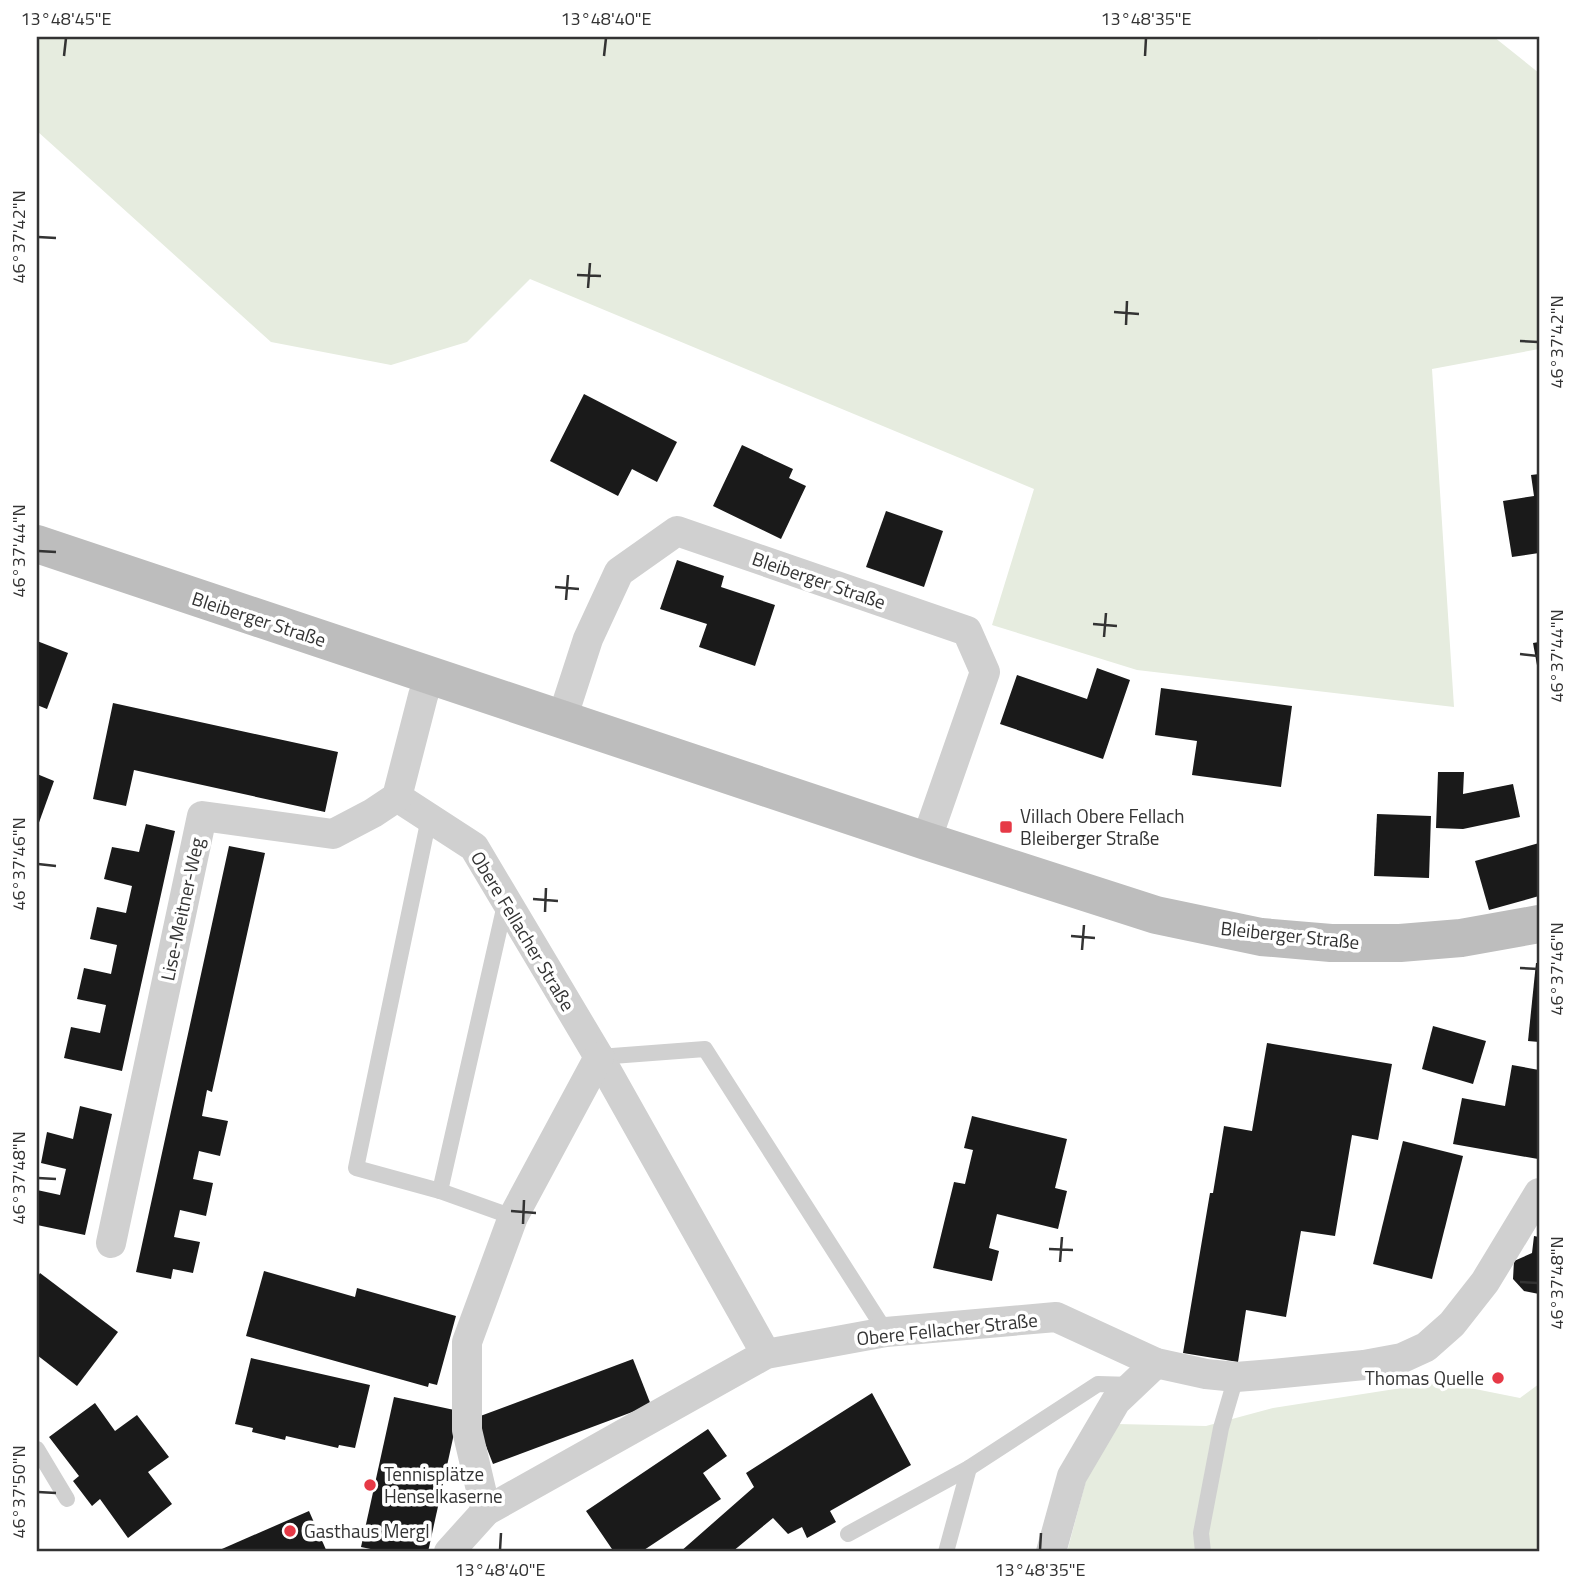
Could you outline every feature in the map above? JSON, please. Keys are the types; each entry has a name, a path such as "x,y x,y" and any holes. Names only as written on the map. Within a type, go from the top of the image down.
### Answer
{"main road":[{"name":"Bleiberger Straße","path":"37,544 926,841 1156,915 1261,937 1331,943 1400,943 1461,938 1539,924"}],"street":[{"name":"Bleiberger Straße","path":"562,719 588,639 619,572 677,531 967,632 985,672 926,841"},
{"path":"397,797 430,676"},
{"name":"Obere Fellacher Straße","path":"397,797 474,847 600,1057 766,1354"},
{"name":"Lise-Meitner-Weg","path":"111,1243 202,816 333,834 397,797"},
{"path":"486,1511 467,1430 467,1342 513,1217 600,1057"},
{"name":"Obere Fellacher Straße","path":"449,1552 486,1511 766,1354 886,1332 1056,1317 1156,1363 1206,1374 1236,1377 1364,1365 1402,1358 1426,1347 1452,1324 1485,1282 1539,1193"},
{"path":"1051,1552 1072,1476 1116,1401 1156,1363"}],"lane":[{"path":"429,818 356,1168 440,1191 513,1217"},
{"path":"440,1191 506,900"},
{"path":"600,1057 705,1049 886,1332"},
{"path":"1203,1552 1201,1533 1221,1428 1236,1377"},
{"path":"848,1534 969,1468 1098,1384 1133,1385"},
{"path":"37,1449 67,1499"},
{"path":"946,1552 969,1468"}],"shaded area":[{"path":"37,37 1317,37 1318,40 1328,37 1494,37 1539,73 1539,349 1432,369 1454,707 1137,670 992,625 1034,489 530,279 467,342 391,365 271,342 37,131"},
{"path":"1440,1382 1520,1398 1539,1384 1539,1552 1067,1552 1088,1473 1117,1424 1206,1426 1273,1408"}],"building":[{"path":"584,394 677,442 657,482 632,469 618,496 550,461"},
{"path":"742,445 793,469 789,478 806,486 781,539 713,506"},
{"path":"1539,474 1539,553 1512,557 1503,501 1534,496 1531,475"},
{"path":"886,511 943,531 924,587 866,567"},
{"path":"677,560 724,576 721,587 775,605 755,666 699,647 707,624 660,609"},
{"path":"37,641 68,653 47,709 37,705"},
{"path":"1539,642 1539,670 1538,671 1533,643"},
{"path":"1097,668 1130,680 1103,759 1000,724 1017,675 1087,699"},
{"path":"1161,688 1292,706 1281,787 1192,775 1197,741 1155,735"},
{"path":"113,703 338,752 325,812 134,770 126,806 93,799"},
{"path":"1438,772 1464,772 1463,794 1513,784 1520,817 1463,829 1436,828"},
{"path":"37,774 54,781 37,828"},
{"path":"1377,814 1431,816 1429,878 1374,876"},
{"path":"146,824 175,831 122,1071 64,1058 71,1027 100,1033 106,1005 77,999 84,968 111,974 117,945 90,939 97,907 126,913 132,886 104,879 112,847 139,852"},
{"path":"1539,843 1539,896 1489,910 1475,861"},
{"path":"229,846 265,853 212,1092 207,1090 202,1116 228,1121 220,1156 199,1151 193,1179 213,1183 206,1216 180,1210 174,1237 200,1242 193,1273 173,1269 171,1279 136,1272"},
{"path":"1536,963 1539,963 1539,1042 1528,1041"},
{"path":"1433,1026 1486,1041 1473,1084 1422,1069"},
{"path":"1267,1043 1392,1064 1378,1140 1352,1135 1335,1236 1301,1231 1286,1317 1246,1310 1238,1362 1183,1353 1224,1126 1252,1131"},
{"path":"1512,1065 1539,1070 1538,1159 1453,1144 1462,1098 1505,1106"},
{"path":"80,1106 112,1114 85,1235 37,1225 37,1190 60,1195 66,1169 41,1163 47,1132 73,1139"},
{"path":"972,1116 1067,1139 1055,1188 1067,1191 1058,1229 997,1214 989,1248 999,1251 992,1281 933,1268 954,1182 965,1184 973,1150 964,1148"},
{"path":"1403,1141 1463,1156 1432,1279 1373,1264"},
{"path":"1534,1236 1539,1237 1539,1294 1524,1291 1513,1279 1514,1261 1532,1253"},
{"path":"264,1271 355,1297 357,1288 456,1316 437,1385 429,1383 428,1387 246,1336"},
{"path":"40,1273 118,1332 77,1386 37,1355 37,1278"},
{"path":"251,1358 370,1385 355,1448 339,1445 338,1448 286,1436 285,1440 252,1432 253,1428 235,1424"},
{"path":"633,1359 651,1405 493,1464 475,1418"},
{"path":"872,1393 911,1465 830,1511 836,1522 807,1538 802,1527 788,1534 773,1518 732,1552 680,1552 754,1487 746,1473"},
{"path":"394,1397 459,1411 428,1552 385,1552 361,1547"},
{"path":"95,1403 115,1431 137,1415 169,1457 148,1472 172,1504 128,1538 100,1499 92,1506 73,1481 79,1476 49,1437"},
{"path":"708,1429 727,1456 703,1473 721,1499 641,1552 614,1552 586,1511"},
{"name":"Gasthaus Mergl","path":"309,1511 327,1552 215,1552"}],"place":[{"name":"Villach Obere Fellach Bleiberger Straße","path":"1006,827"},
{"name":"Thomas Quelle","path":"1498,1378"},
{"name":"Tennisplätze Henselkaserne","path":"370,1485"},
{"name":"Gasthaus Mergl","path":"290,1531"}]}
